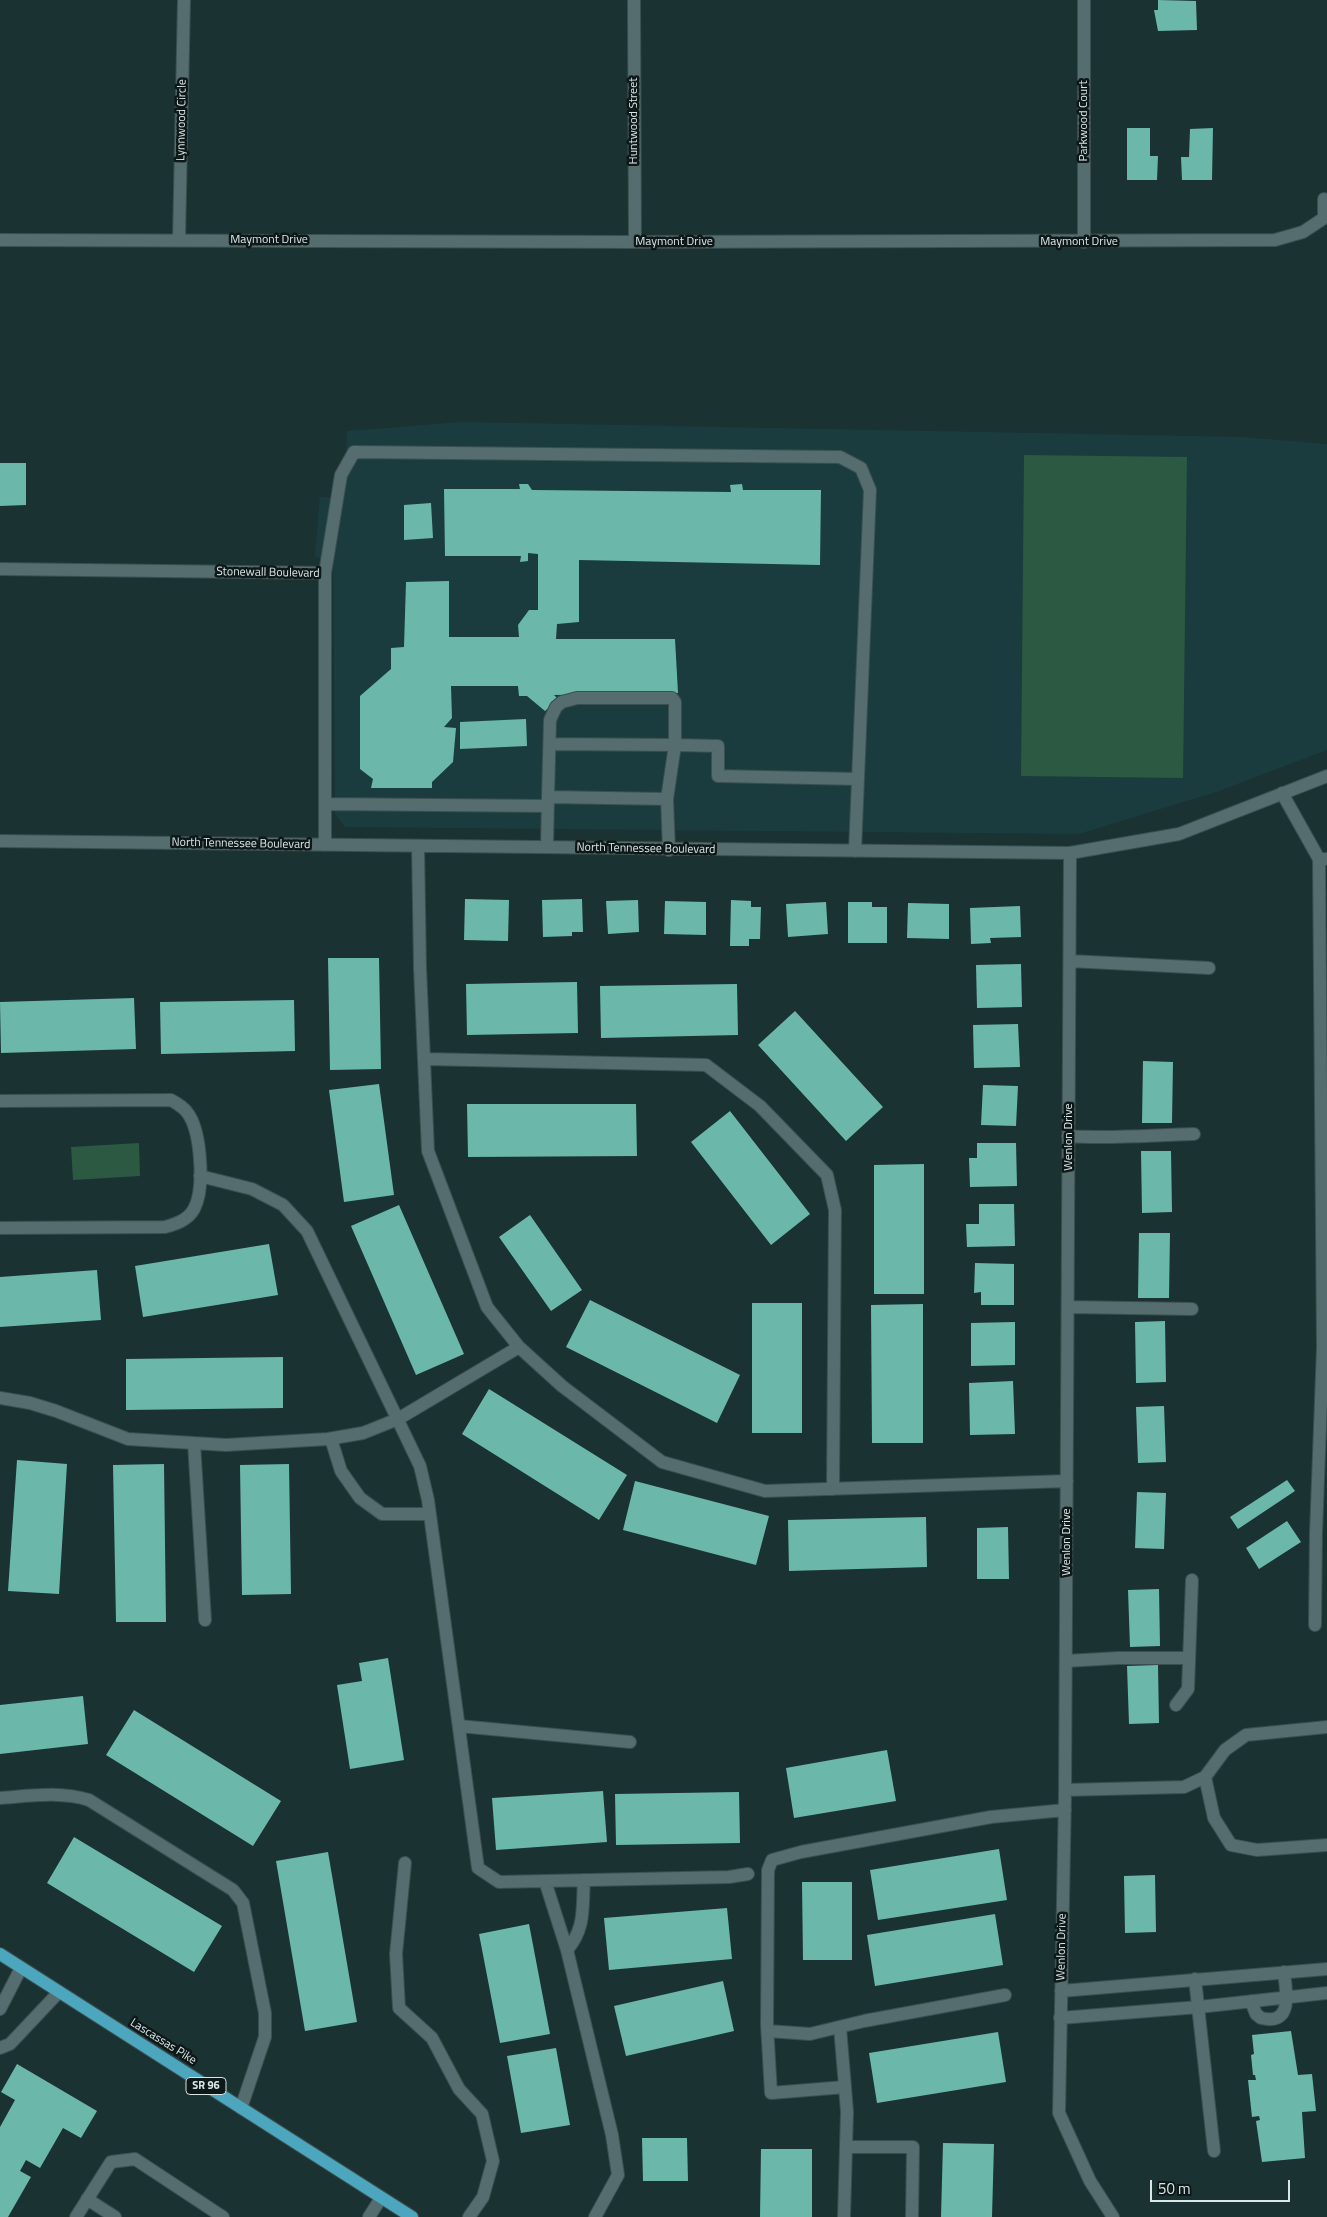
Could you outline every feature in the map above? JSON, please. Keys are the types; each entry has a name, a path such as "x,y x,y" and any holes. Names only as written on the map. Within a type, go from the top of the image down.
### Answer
{"main road":[{"name":"Lascassas Pike","path":"0,1954 412,2217"}],"street":[{"name":"Lynnwood Circle","path":"179,240 184,0"},
{"name":"Huntwood Street","path":"634,0 634,242"},
{"name":"Parkwood Court","path":"1084,0 1084,242"},
{"name":"Maymont Drive","path":"0,240 634,242 1275,240 1303,232 1324,218 1324,199"},
{"path":"325,573 341,474 354,452 840,457 861,468 870,490 855,851"},
{"name":"Stonewall Boulevard","path":"0,569 325,573 325,845"},
{"path":"547,847 550,720 556,707 562,702 577,698 672,698 675,702 675,745 667,798 669,850"},
{"path":"550,744 718,746 718,776 858,779"},
{"name":"North Tennessee Boulevard","path":"0,841 1070,853 1178,834 1327,776"},
{"path":"1282,793 1323,859 1325,1348 1321,1533 1315,1625"},
{"path":"325,804 548,802 667,798"},
{"path":"418,846 428,1151 487,1307 519,1347 562,1386 662,1462 765,1491 1067,1481"},
{"name":"Wenlon Drive","path":"1070,853 1065,1810 1059,2113 1090,2181 1113,2217"},
{"path":"1070,961 1209,968"},
{"path":"424,1059 706,1065 760,1106 827,1175 835,1210 833,1489"},
{"path":"0,1101 171,1100 180,1105 189,1115 196,1135 200,1176 199,1194 193,1211 179,1223 165,1227 0,1228"},
{"path":"1068,1136 1099,1138 1121,1135 1194,1134"},
{"path":"200,1176 252,1189 283,1205 307,1231 420,1466 429,1514 478,1868 499,1882 729,1877 748,1874"},
{"path":"1068,1307 1192,1309"},
{"path":"0,1398 30,1403 56,1411 128,1439 226,1444 331,1439 363,1433 398,1419 519,1347"},
{"path":"331,1439 341,1471 360,1498 382,1514 429,1514"},
{"path":"194,1443 205,1620"},
{"path":"1176,1705 1188,1688 1192,1580"},
{"path":"1066,1661 1125,1658 1189,1658"},
{"path":"458,1726 630,1742"},
{"path":"1065,1790 1184,1787 1205,1777 1225,1750 1246,1735 1327,1727"},
{"path":"1205,1777 1214,1818 1231,1846 1257,1850 1327,1845"},
{"path":"0,1798 71,1794 89,1800 233,1890 243,1903 265,2013 265,2038 241,2108"},
{"path":"845,2086 771,2093 768,2031 768,1870 772,1860 801,1852 991,1817 1065,1810"},
{"path":"405,1863 396,1954 399,2008 432,2038 459,2089 482,2114 493,2161 483,2197 469,2217"},
{"path":"568,1950 581,1929 584,1880"},
{"path":"545,1881 568,1950 612,2135 618,2175 595,2217"},
{"path":"0,2009 21,1968"},
{"path":"1061,1991 1327,1969"},
{"path":"1251,2001 1256,2014 1261,2018 1274,2019 1285,2011 1287,1997 1284,1972"},
{"path":"1195,1979 1214,2151"},
{"path":"0,2048 10,2044 59,1992"},
{"path":"1060,2018 1199,2007 1327,1992"},
{"path":"768,2031 810,2034 1005,1994"},
{"path":"840,2027 845,2086 844,2217"},
{"path":"846,2146 913,2147 912,2217"},
{"path":"76,2217 111,2162 135,2159 223,2217"},
{"path":"369,2217 381,2198"},
{"path":"87,2199 115,2217"}],"shaded area":[{"path":"463,422 1242,437 1327,444 1327,750 1219,791 1079,834 345,827 335,814 333,564 315,556 320,497 344,499 347,431"}],"green space":[{"path":"1024,455 1187,457 1183,778 1021,776"},
{"path":"139,1143 140,1176 73,1180 71,1147"}],"building":[{"path":"1158,0 1196,1 1197,30 1158,31 1154,10 1158,10"},
{"path":"1127,128 1150,128 1150,156 1158,156 1157,180 1127,180"},
{"path":"1213,128 1212,180 1182,180 1181,157 1189,157 1190,129"},
{"path":"0,463 26,463 26,505 0,506"},
{"path":"519,484 528,484 532,490 731,492 730,485 742,484 743,490 821,490 820,565 579,560 579,622 557,624 556,639 675,639 678,693 554,695 558,699 545,711 527,696 519,696 518,686 451,686 452,718 444,727 456,728 453,762 432,782 432,788 371,788 373,779 360,769 360,696 391,669 391,648 404,647 406,582 449,581 449,637 519,637 518,625 529,610 538,610 538,554 528,553 528,561 520,562 521,556 445,556 444,489 520,489"},
{"path":"431,503 433,538 404,540 404,505"},
{"path":"526,719 527,746 460,749 460,722"},
{"path":"465,899 509,900 508,941 464,940"},
{"path":"582,899 583,932 572,932 572,936 543,937 542,900"},
{"path":"638,900 639,932 608,934 606,901"},
{"path":"731,900 751,901 751,907 761,907 760,939 749,939 749,946 730,946"},
{"path":"665,901 706,902 706,935 664,934"},
{"path":"826,902 828,934 788,937 786,904"},
{"path":"848,902 872,902 872,907 887,907 887,943 848,943"},
{"path":"908,903 949,904 949,939 907,938"},
{"path":"1020,906 1021,937 990,938 991,943 971,944 970,908"},
{"path":"328,958 379,958 381,1069 330,1070"},
{"path":"1021,964 1022,1007 977,1008 976,965"},
{"path":"577,982 578,1033 467,1035 466,984"},
{"path":"737,984 738,1035 601,1038 600,986"},
{"path":"134,998 136,1049 1,1053 0,1002"},
{"path":"294,1000 295,1051 161,1054 160,1002"},
{"path":"795,1011 883,1107 846,1141 758,1045"},
{"path":"1018,1024 1020,1067 974,1068 973,1025"},
{"path":"1143,1061 1173,1062 1172,1123 1142,1123"},
{"path":"379,1084 394,1195 344,1202 329,1090"},
{"path":"983,1085 1018,1086 1016,1126 981,1125"},
{"path":"467,1104 636,1104 637,1156 468,1157"},
{"path":"730,1111 810,1214 771,1245 691,1142"},
{"path":"977,1143 1016,1143 1017,1186 970,1187 969,1158 977,1158"},
{"path":"1141,1151 1171,1151 1172,1212 1142,1213"},
{"path":"924,1164 924,1294 874,1294 874,1165"},
{"path":"979,1204 1014,1204 1015,1246 967,1247 966,1224 979,1224"},
{"path":"399,1205 464,1354 416,1375 351,1226"},
{"path":"530,1215 582,1290 551,1311 499,1237"},
{"path":"1139,1233 1170,1233 1169,1298 1138,1298"},
{"path":"269,1244 278,1295 143,1317 135,1266"},
{"path":"975,1263 1014,1264 1014,1305 981,1305 981,1292 974,1293"},
{"path":"97,1270 101,1320 0,1327 0,1277"},
{"path":"590,1300 740,1375 717,1423 566,1347"},
{"path":"752,1303 802,1303 802,1433 752,1433"},
{"path":"923,1304 923,1443 872,1443 871,1305"},
{"path":"1165,1321 1166,1382 1136,1383 1135,1322"},
{"path":"1015,1322 1015,1365 971,1366 971,1323"},
{"path":"283,1357 283,1408 126,1410 126,1359"},
{"path":"1013,1381 1015,1434 970,1435 969,1383"},
{"path":"489,1389 627,1475 599,1520 462,1434"},
{"path":"1164,1406 1166,1462 1138,1463 1136,1407"},
{"path":"17,1460 67,1464 59,1594 8,1591"},
{"path":"164,1464 166,1622 116,1622 113,1465"},
{"path":"289,1464 291,1594 242,1595 240,1465"},
{"path":"1287,1480 1295,1491 1238,1529 1230,1517"},
{"path":"635,1481 769,1516 756,1565 623,1530"},
{"path":"1137,1492 1166,1493 1164,1549 1135,1548"},
{"path":"926,1517 927,1567 789,1571 788,1520"},
{"path":"1287,1521 1301,1542 1259,1569 1246,1548"},
{"path":"1008,1527 1009,1579 977,1579 977,1528"},
{"path":"1159,1589 1160,1646 1130,1647 1128,1590"},
{"path":"388,1658 404,1760 350,1769 337,1685 362,1681 359,1663"},
{"path":"1158,1665 1159,1723 1129,1724 1127,1666"},
{"path":"83,1696 88,1744 0,1754 0,1705"},
{"path":"134,1710 281,1801 253,1846 106,1755"},
{"path":"887,1750 896,1801 794,1818 786,1768"},
{"path":"603,1791 607,1842 496,1850 492,1798"},
{"path":"739,1792 740,1843 616,1845 615,1794"},
{"path":"74,1837 222,1926 194,1972 47,1883"},
{"path":"999,1849 1007,1900 878,1920 870,1870"},
{"path":"328,1852 357,2022 305,2031 276,1861"},
{"path":"1155,1875 1156,1932 1125,1933 1124,1876"},
{"path":"802,1882 852,1882 852,1960 803,1960"},
{"path":"727,1908 732,1959 609,1970 604,1918"},
{"path":"995,1914 1003,1965 875,1986 867,1935"},
{"path":"529,1924 550,2034 500,2043 479,1934"},
{"path":"723,1981 734,2031 626,2056 614,2006"},
{"path":"1291,2031 1298,2075 1312,2074 1316,2111 1302,2112 1305,2158 1262,2162 1256,2121 1260,2120 1259,2116 1252,2117 1248,2080 1256,2080 1255,2075 1253,2075 1251,2055 1254,2054 1252,2035"},
{"path":"998,2032 1006,2082 877,2103 869,2053"},
{"path":"556,2048 570,2125 521,2133 507,2056"},
{"path":"17,2064 97,2111 81,2138 63,2128 40,2168 26,2160 20,2171 31,2177 8,2217 0,2217 0,2127 15,2100 1,2092"},
{"path":"642,2138 687,2138 688,2181 643,2181"},
{"path":"943,2143 994,2144 992,2217 941,2217"},
{"path":"761,2149 812,2149 812,2217 760,2217"}]}
